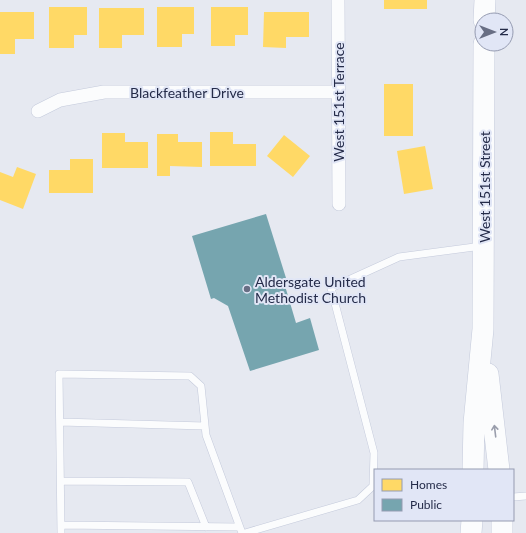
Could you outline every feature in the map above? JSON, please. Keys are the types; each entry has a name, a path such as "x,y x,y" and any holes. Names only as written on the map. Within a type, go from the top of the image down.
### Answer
{"main road":[{"path":"484,0 484,12"},
{"name":"West 151st Street","path":"473,469 483,329 484,52"},
{"name":"West 151st Street","path":"483,329 499,469"},
{"path":"477,398 481,469"},
{"path":"472,521 472,533"},
{"path":"502,521 502,533"}],"street":[{"name":"West 151st Terrace","path":"338,0 339,204"},
{"name":"Blackfeather Drive","path":"38,111 60,100 104,92 338,92"}],"lane":[{"path":"245,533 358,500 373,486 374,453 331,288 399,257 484,246"},
{"path":"61,525 206,526 240,530 206,435 201,386 190,376 60,374 61,533"},
{"path":"60,422 205,426"},
{"path":"61,481 188,482 206,526"},
{"path":"514,497 526,496"}],"building: Homes":[{"path":"384,0 427,0 427,9 384,9"},
{"path":"49,7 87,7 87,35 74,35 74,48 49,48"},
{"path":"157,7 194,7 194,34 182,34 182,47 157,47"},
{"path":"211,7 248,7 248,35 235,35 235,46 211,46"},
{"path":"99,8 144,8 144,35 122,35 122,48 99,48"},
{"path":"0,12 34,12 34,39 15,39 15,54 0,54"},
{"path":"264,12 309,12 309,37 286,37 286,48 263,47"},
{"path":"384,84 413,84 413,136 384,136"},
{"path":"210,132 233,132 233,144 256,144 256,166 210,166"},
{"path":"102,133 125,133 125,142 148,142 148,168 102,168"},
{"path":"157,134 178,134 178,142 202,142 202,167 170,166 170,176 157,176"},
{"path":"284,135 310,156 293,177 267,156"},
{"path":"425,146 433,189 404,194 397,151"},
{"path":"70,159 93,159 93,193 49,193 49,170 70,170"},
{"path":"17,167 36,174 23,209 0,200 0,172 13,177"}],"building: Public":[{"name":"Aldersgate United Methodist Church","path":"266,214 286,278 283,279 296,323 310,318 319,350 250,371 228,306 214,298 211,299 192,236"}],"place":[{"name":"Aldersgate United Methodist Church","path":"247,289"}]}
